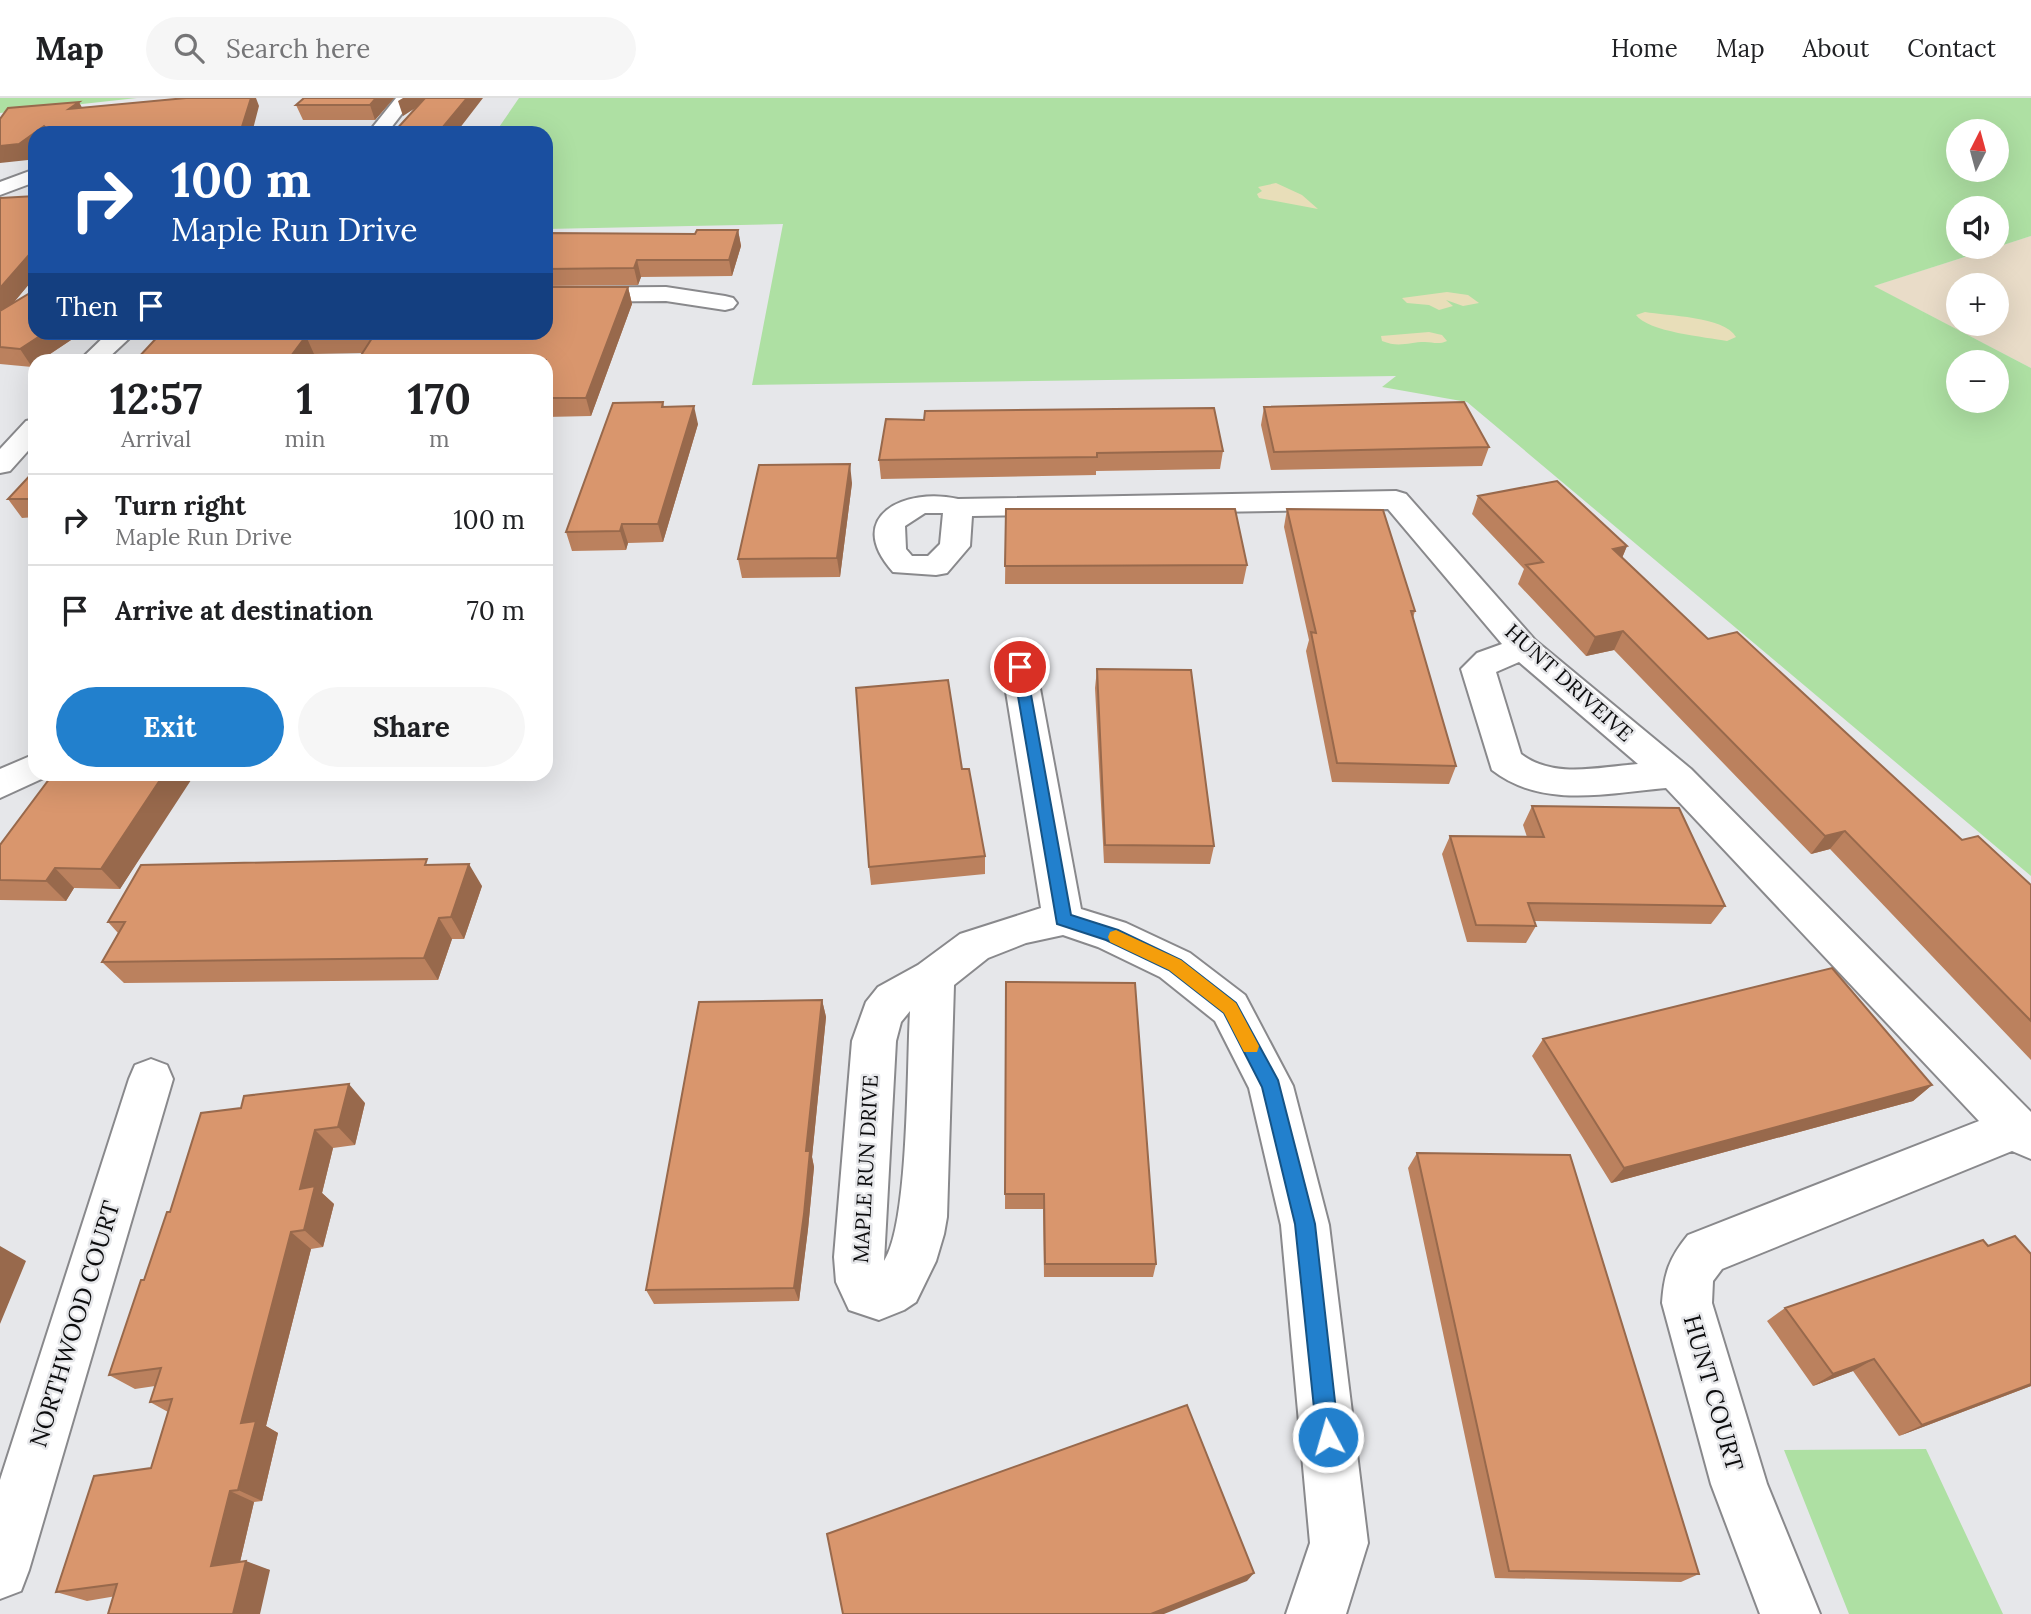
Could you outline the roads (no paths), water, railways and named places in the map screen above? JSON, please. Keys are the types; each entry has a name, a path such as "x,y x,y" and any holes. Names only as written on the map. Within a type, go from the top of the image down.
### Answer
{"street":[{"path":"383,126 405,98"},
{"path":"1,187 28,177"},
{"path":"553,295 666,295 725,303"},
{"path":"99,354 115,340"},
{"path":"2,458 28,434"},
{"path":"2,458 28,455"},
{"name":"HUNT DRIVEIVE","path":"958,508 1396,500 1523,648 1673,774 2024,1133"},
{"path":"1523,648 1489,661 1478,669 1505,761 1518,771 1544,781 1564,783 1673,774"},
{"path":"1020,667 1063,919 1112,935 1175,965 1230,1008 1271,1086 1305,1224 1339,1543 1316,1614"},
{"path":"0,785 28,771"},
{"name":"MAPLE RUN DRIVE","path":"933,977 923,1217 918,1242 897,1286 883,1294 872,1295 865,1290 860,1279 859,1256 874,1041 881,1015 893,1000 933,977 974,946 1021,928 1063,919"},
{"name":"NORTHWOOD COURT","path":"0,1570 151,1079"},
{"name":"HUNT COURT","path":"1790,1614 1735,1471 1687,1303 1689,1272 1705,1252 2024,1133"}]}
